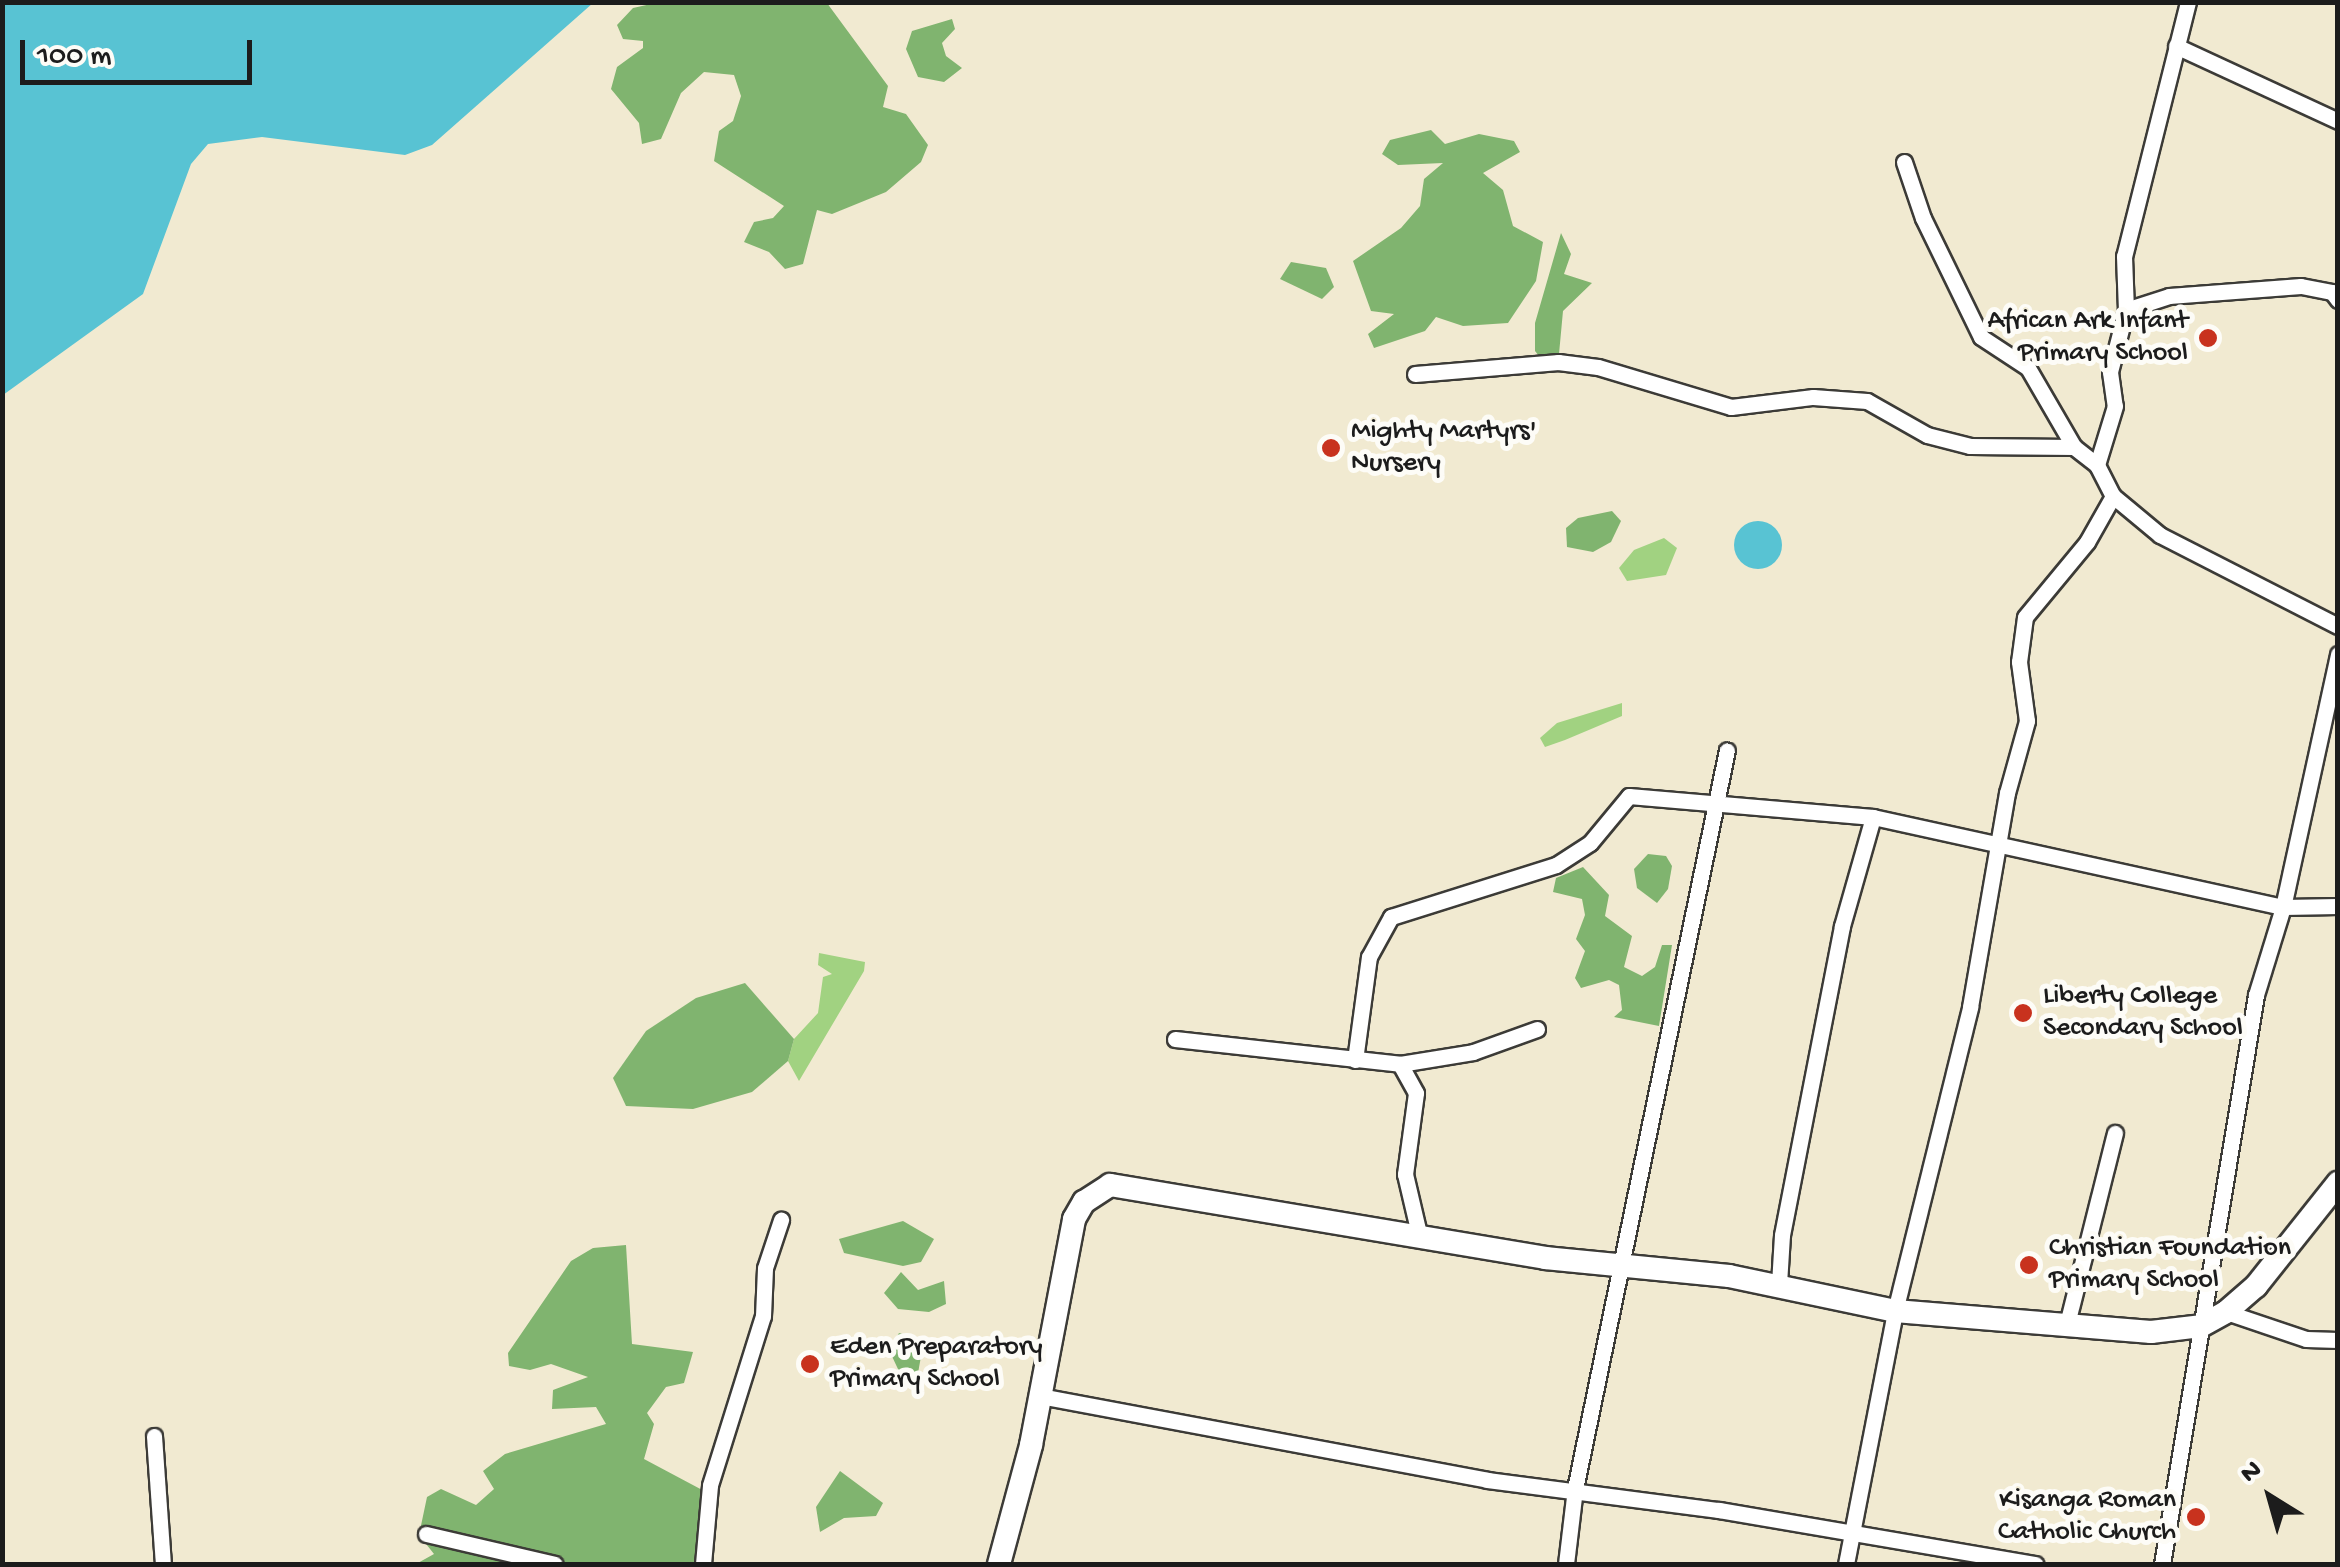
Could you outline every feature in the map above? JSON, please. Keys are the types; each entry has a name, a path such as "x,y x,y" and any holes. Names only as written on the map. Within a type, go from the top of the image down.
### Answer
{"street":[{"path":"2097,465 2115,406 2110,372 2126,310 2124,256 2188,2"},
{"path":"2176,46 2338,121"},
{"path":"1904,162 1922,218 1981,337 2028,368 2074,448 2097,465 2113,496 2160,536 2338,626"},
{"path":"2126,310 2168,296 2301,286 2332,292 2338,300"},
{"path":"1415,374 1513,361 1571,364 1731,407 1813,397 1867,401 1927,435 1970,446 2074,448"},
{"path":"1846,1564 1895,1311 1950,1093 2027,721 2019,662 2025,617 2088,542 2113,496"},
{"path":"2162,1564 2256,995 2283,907 2338,654"},
{"path":"1566,1564 1575,1489 1728,750"},
{"path":"1355,1060 1368,957 1391,917 1556,865 1590,843 1629,796 1873,817 2000,848 2283,907 2338,906"},
{"path":"1779,1284 1782,1235 1842,926 1873,817"},
{"path":"1175,1039 1400,1064 1473,1052 1537,1029"},
{"path":"1400,1064 1416,1092 1406,1174 1420,1238"},
{"path":"2067,1324 2114,1133"},
{"path":"999,1564 1040,1396 1074,1219 1084,1202 1110,1185 1420,1238 1621,1267 1779,1284 1895,1311 2152,1332 2201,1326 2226,1312 2256,1286 2338,1184"},
{"path":"702,1564 710,1485 763,1316 765,1268 782,1220"},
{"path":"2226,1312 2306,1339 2338,1340"},
{"path":"1040,1396 1276,1444 1852,1532 2035,1564"},
{"path":"154,1436 163,1564"},
{"path":"426,1534 555,1564"}],"green space":[{"path":"660,2 827,3 888,86 883,107 906,114 928,145 921,162 886,192 832,214 817,210 803,264 785,269 769,252 744,242 754,222 773,218 784,206 714,161 719,131 733,121 741,96 734,75 704,72 681,93 661,139 642,144 639,123 611,89 617,67 643,48 643,41 623,39 617,25 633,8"},
{"path":"952,19 955,29 942,43 946,56 962,68 944,82 918,77 906,49 912,31"},
{"path":"1431,130 1445,144 1479,134 1514,141 1520,152 1483,173 1503,190 1513,226 1543,242 1536,281 1508,323 1463,326 1436,317 1425,331 1374,348 1368,334 1394,314 1371,311 1353,261 1401,228 1420,206 1424,179 1443,163 1398,165 1382,154 1390,140"},
{"path":"1561,233 1571,254 1564,274 1592,283 1563,311 1559,354 1543,361 1535,351 1535,323"},
{"path":"1291,262 1326,268 1334,287 1322,299 1280,279"},
{"path":"1612,511 1621,521 1611,542 1593,552 1567,547 1566,528 1578,518"},
{"path":"1664,538 1677,548 1666,575 1627,581 1619,568 1634,550"},
{"path":"1622,703 1622,716 1545,747 1540,738 1557,723"},
{"path":"1648,854 1666,856 1672,866 1668,889 1657,903 1637,888 1634,869"},
{"path":"1583,867 1609,895 1605,916 1632,936 1624,967 1642,976 1655,967 1662,945 1672,945 1659,1026 1614,1017 1622,1010 1619,985 1609,980 1581,988 1575,978 1585,951 1576,939 1585,915 1582,899 1553,892 1556,878"},
{"path":"819,953 865,962 864,971 799,1081 788,1061 794,1039 818,1013 823,977 832,974 818,965"},
{"path":"745,983 794,1039 788,1061 752,1092 693,1109 626,1106 613,1078 646,1031 696,998"},
{"path":"903,1221 934,1239 921,1262 903,1266 844,1253 839,1239"},
{"path":"626,1245 632,1344 693,1352 684,1383 666,1387 647,1413 654,1424 644,1459 706,1492 702,1564 416,1564 434,1554 419,1535 427,1497 441,1489 476,1505 494,1489 483,1471 505,1454 606,1424 596,1407 552,1409 553,1390 588,1377 551,1364 530,1370 509,1366 508,1353 571,1261 593,1248"},
{"path":"901,1272 918,1290 944,1281 946,1304 929,1312 898,1309 884,1293"},
{"path":"899,1333 924,1340 916,1384 906,1386 889,1350"},
{"path":"840,1471 883,1503 876,1516 844,1518 820,1532 816,1507"}],"water":[{"path":"3,2 593,3 432,145 405,155 262,137 208,144 191,164 143,294 3,395"},
{"path":"1758,521 1775,528 1782,545 1775,562 1758,569 1741,562 1734,545 1741,528"}],"place":[{"name":"African Ark Infant Primary School","path":"2208,338"},
{"name":"Mighty Martyrs' Nursery","path":"1331,448"},
{"name":"Liberty College Secondary School","path":"2023,1013"},
{"name":"Christian Foundation Primary School","path":"2029,1265"},
{"name":"Eden Preparatory Primary School","path":"810,1364"},
{"name":"Kisanga Roman Catholic Church","path":"2196,1517"}]}
